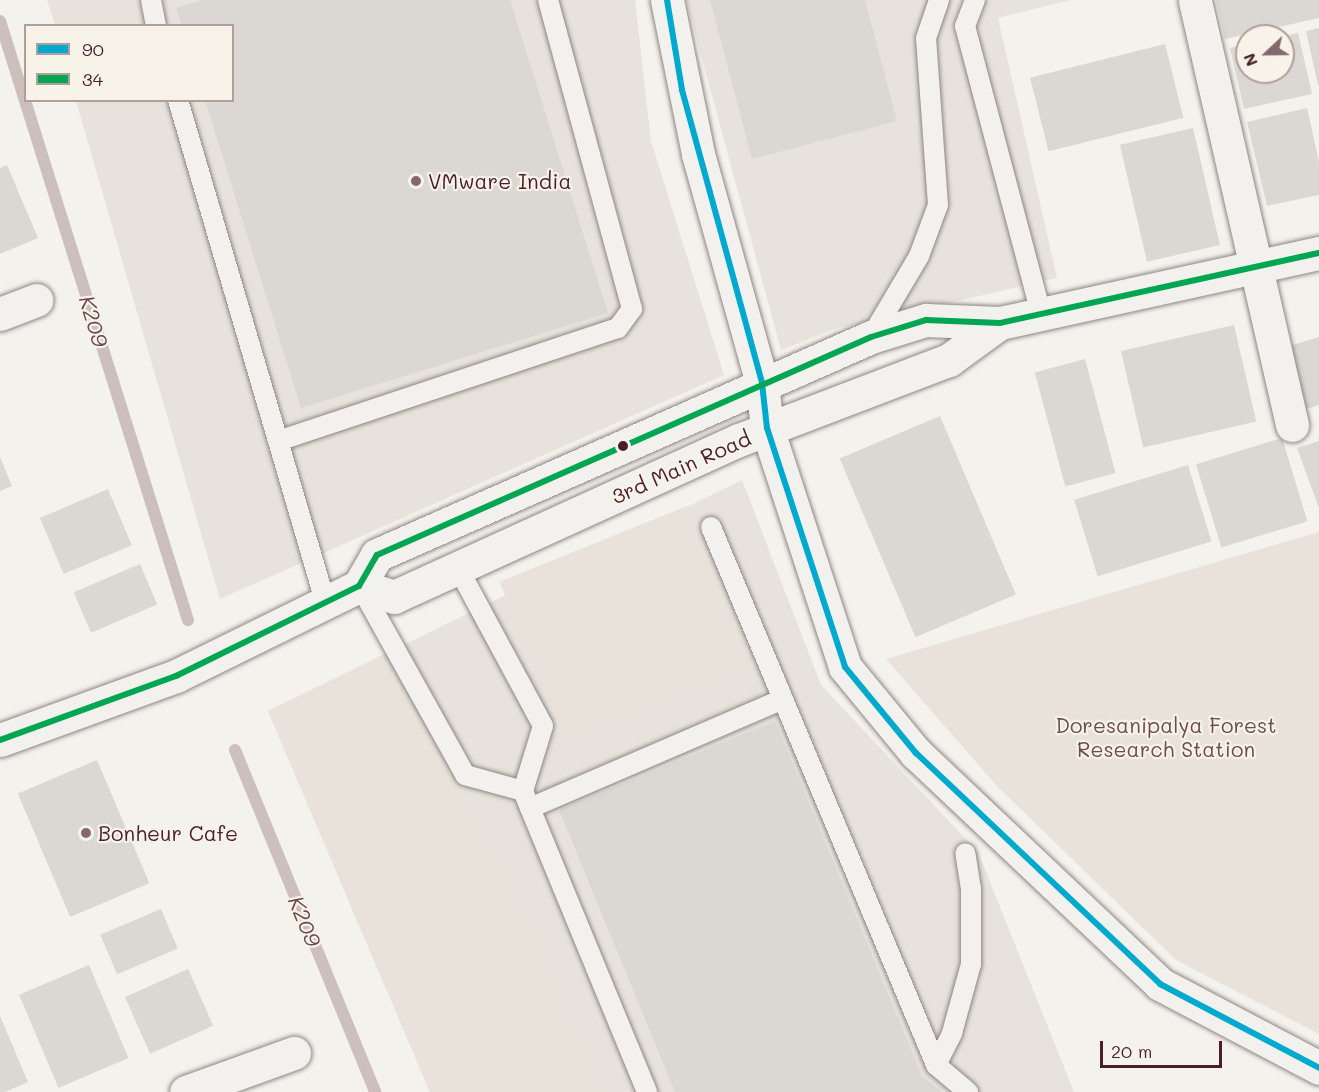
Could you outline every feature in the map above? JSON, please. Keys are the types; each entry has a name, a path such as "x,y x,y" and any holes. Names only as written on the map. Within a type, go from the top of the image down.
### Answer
{"street":[{"path":"667,0 698,154 762,383 767,428 844,667 915,753 1160,984 1319,1068"},
{"path":"1195,1 1292,425"},
{"name":"3rd Main Road","path":"1000,323 949,360 767,428 394,597 359,586 377,555 762,383 871,337 926,320 1000,323 1319,253"},
{"path":"0,314 36,300"},
{"path":"0,740 176,675 359,586"},
{"path":"186,1092 294,1053"}],"lane":[{"path":"151,0 156,24"},
{"path":"278,441 618,328 632,309 548,0"},
{"path":"871,337 920,256 938,205 926,38 939,0"},
{"path":"975,0 965,26 1041,313"},
{"path":"179,102 325,601"},
{"path":"711,526 936,1065 968,1092"},
{"path":"458,568 543,726 527,800 647,1092"},
{"path":"359,586 465,774 527,800 783,699"},
{"path":"936,1065 955,1025 971,964 972,890 965,853"}],"shaded area":[{"path":"47,0 635,0 651,141 724,375 220,599 76,102 234,102 234,24 55,24"},
{"path":"686,0 1071,0 998,18 1057,278 835,329 781,350"},
{"path":"742,480 821,685 978,852 1074,1092 430,1092 268,711"}],"green space":[{"path":"687,506 751,665 564,741 500,582"},
{"name":"Doresanipalya Forest Research Station","path":"1319,532 1319,1034 1176,960 996,785 886,659"},
{"path":"381,656 508,870 602,1092 430,1092 268,711"}],"building":[{"path":"203,0 510,0 608,313 301,408 206,102 234,102 234,24 181,24 176,8"},
{"path":"710,0 865,0 897,121 752,159"},
{"path":"1216,0 1319,0 1319,18 1292,24 1235,24 1235,37 1225,39"},
{"path":"1319,28 1319,85 1318,85 1306,31"},
{"path":"1298,33 1312,94 1244,109 1238,84 1295,84 1295,34"},
{"path":"1165,44 1183,118 1049,151 1030,78"},
{"path":"1235,47 1235,70 1230,48"},
{"path":"1307,108 1319,162 1319,195 1267,206 1247,122"},
{"path":"1193,128 1220,245 1147,262 1120,145"},
{"path":"7,165 38,238 0,254 0,168"},
{"path":"1234,325 1256,421 1143,448 1121,351"},
{"path":"1319,337 1319,405 1306,409 1286,347"},
{"path":"1085,359 1116,473 1065,486 1035,372"},
{"path":"940,416 1016,595 915,637 840,459"},
{"path":"1282,438 1307,521 1221,548 1196,464"},
{"path":"1319,441 1319,508 1297,448"},
{"path":"0,457 12,486 0,491"},
{"path":"1188,465 1211,542 1098,576 1074,500"},
{"path":"108,489 132,545 64,574 40,518"},
{"path":"140,564 157,605 91,633 74,592"},
{"path":"775,721 922,1076 942,1092 675,1092 559,810"},
{"path":"97,760 149,883 70,917 18,794"},
{"path":"161,909 178,949 117,974 100,935"},
{"path":"89,965 128,1058 59,1088 19,995"},
{"path":"188,969 213,1026 150,1054 125,997"},
{"path":"0,1016 28,1082 5,1092 0,1092"}],"waterway":[{"name":"K209","path":"0,21 24,97"},
{"name":"K209","path":"25,102 188,620"},
{"name":"K209","path":"235,750 375,1092"}],"transit line":[{"name":"90","path":"667,0 682,90 762,383 767,428 845,667 916,753 1160,984 1319,1068"},
{"name":"34","path":"0,740 176,676 359,586 377,555 871,337 926,320 1000,323 1319,253"}],"place":[{"name":"VMware India","path":"416,181"},
{"name":"Bonheur Cafe","path":"86,833"}]}
